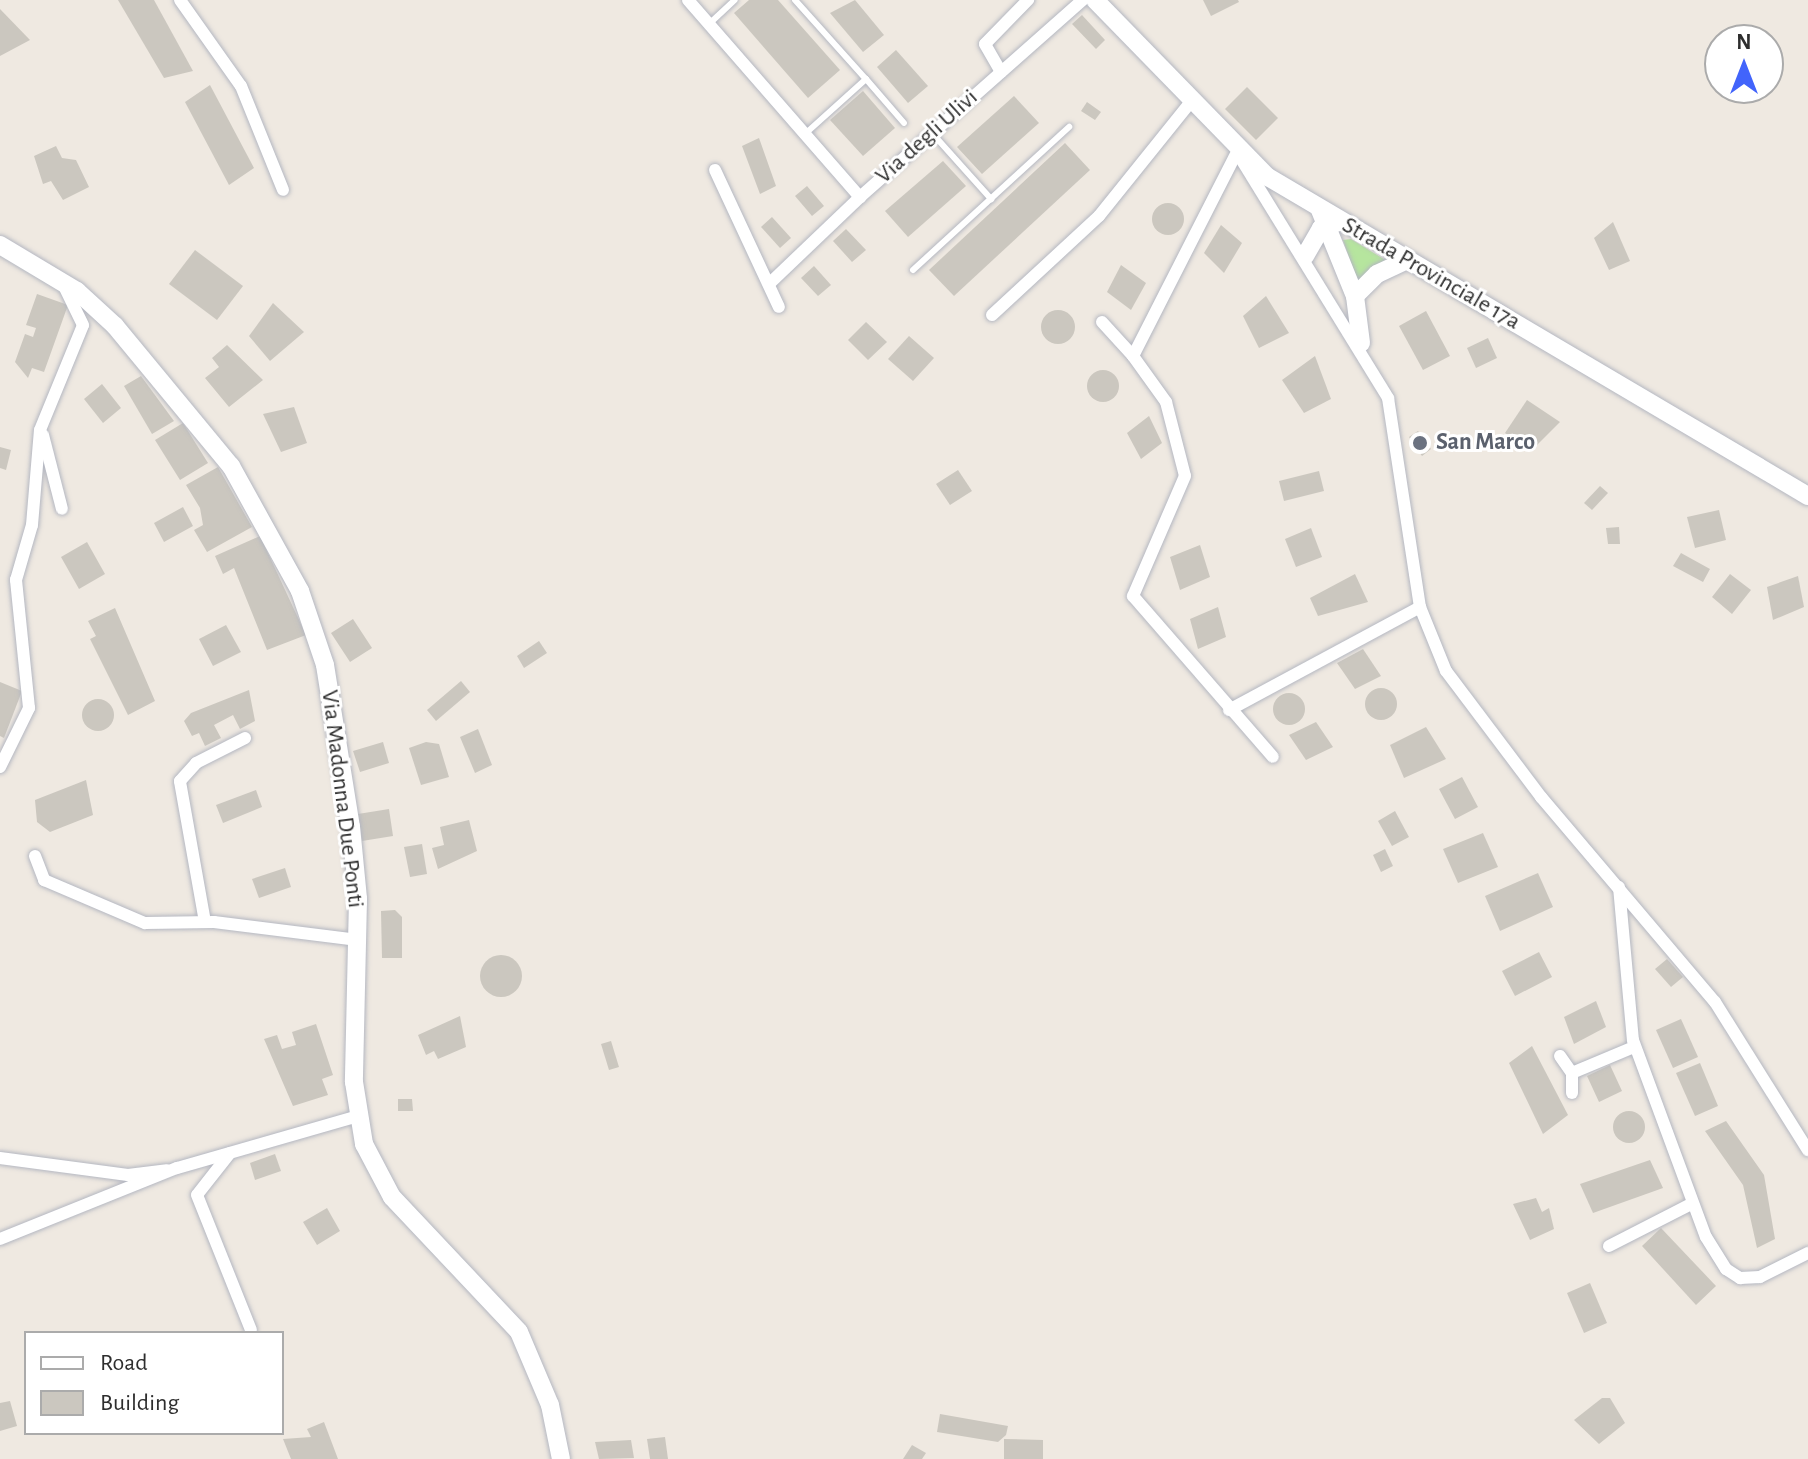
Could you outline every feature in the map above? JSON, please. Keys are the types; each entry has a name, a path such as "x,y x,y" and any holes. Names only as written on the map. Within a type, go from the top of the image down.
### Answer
{"main road":[{"name":"Strada Provinciale 17a","path":"1095,0 1237,152 1330,218 1407,260 1808,496"},
{"path":"1305,256 1330,218"},
{"path":"1330,218 1355,296 1361,343"},
{"name":"Via Madonna Due Ponti","path":"0,245 61,280 110,320 225,459 300,591 325,665 351,827 358,940 358,1116 372,1165 392,1197 519,1332 550,1405 561,1459"},
{"path":"1355,296 1377,274 1407,260"}],"street":[{"path":"180,0 241,86 283,190"},
{"name":"Via degli Ulivi","path":"688,0 860,197 1083,0"},
{"path":"1001,72 984,47 1028,0"},
{"path":"992,315 1099,216 1190,103"},
{"path":"1133,356 1237,152 1361,343 1397,428 1420,607 1462,697 1729,1020 1808,1150"},
{"path":"715,170 779,307"},
{"path":"769,284 860,197"},
{"path":"0,767 29,708 16,580 32,525 42,418 83,325 61,280"},
{"path":"1102,322 1133,356 1170,412 1185,476 1133,596 1273,757"},
{"path":"42,418 62,509"},
{"path":"1229,710 1420,607"},
{"path":"205,922 180,781 196,763 245,738"},
{"path":"35,856 44,880 145,923 205,922 358,940"},
{"path":"1619,885 1634,1047 1691,1204 1733,1275 1760,1277 1808,1253"},
{"path":"1572,1073 1634,1047"},
{"path":"1560,1056 1572,1073 1572,1093"},
{"path":"0,1239 177,1168 358,1116"},
{"path":"231,1151 204,1177 197,1195 251,1330"},
{"path":"0,1158 128,1175 177,1168"},
{"path":"1609,1246 1691,1204"}],"lane":[{"path":"709,24 735,0"},
{"path":"795,0 904,123"},
{"path":"805,134 866,79"},
{"path":"913,270 1069,127"},
{"path":"932,133 991,199"}],"green space":[{"path":"1351,239 1387,261 1358,283 1343,240"}],"building":[{"path":"118,0 154,0 193,71 164,78"},
{"path":"749,0 778,0 840,70 808,98 734,13"},
{"path":"855,0 884,35 863,52 830,13"},
{"path":"1203,0 1238,0 1239,2 1211,16"},
{"path":"0,9 30,40 0,56"},
{"path":"1082,15 1105,40 1096,49 1072,24"},
{"path":"896,50 928,86 908,103 877,67"},
{"path":"210,85 254,168 229,185 185,102"},
{"path":"1247,87 1278,118 1256,140 1225,109"},
{"path":"863,91 895,128 863,156 830,120"},
{"path":"1014,96 1039,123 982,174 957,147"},
{"path":"1087,102 1101,112 1095,120 1081,111"},
{"path":"759,138 776,186 760,194 742,146"},
{"path":"1065,143 1090,170 954,296 929,270"},
{"path":"56,146 62,158 76,160 89,187 63,200 51,181 43,184 34,156"},
{"path":"943,161 966,186 908,237 885,211"},
{"path":"807,186 824,206 812,216 795,196"},
{"path":"1168,203 1180,207 1184,219 1180,231 1168,235 1156,231 1152,219 1156,207"},
{"path":"772,217 791,238 780,248 761,227"},
{"path":"1613,222 1630,261 1609,270 1594,238"},
{"path":"1221,225 1242,243 1224,273 1204,253"},
{"path":"846,229 866,250 852,262 833,241"},
{"path":"195,250 243,286 217,320 169,284"},
{"path":"1121,265 1146,283 1131,310 1107,292"},
{"path":"814,266 831,285 818,296 801,278"},
{"path":"37,294 68,305 44,372 32,368 28,378 15,362 25,334 33,337 36,328 26,325"},
{"path":"1266,296 1289,333 1259,348 1243,316"},
{"path":"273,303 304,332 270,361 249,336"},
{"path":"1058,310 1070,315 1075,327 1070,339 1058,344 1046,339 1041,327 1046,315"},
{"path":"1426,311 1450,356 1423,370 1399,326"},
{"path":"866,322 887,342 868,360 848,340"},
{"path":"909,336 934,358 913,381 888,359"},
{"path":"1488,338 1497,358 1476,368 1467,348"},
{"path":"227,345 263,380 229,407 205,378 219,367 212,358"},
{"path":"1315,356 1331,399 1304,413 1282,380"},
{"path":"1103,370 1115,374 1119,386 1115,398 1103,402 1091,398 1087,386 1091,374"},
{"path":"141,376 174,421 152,434 124,386"},
{"path":"102,384 121,408 103,423 84,399"},
{"path":"1527,400 1560,422 1531,451 1505,433"},
{"path":"294,407 307,443 281,452 263,414"},
{"path":"1149,416 1162,443 1141,459 1127,433"},
{"path":"183,423 208,463 180,480 155,440"},
{"name":"San Marco","path":"1418,431 1431,449 1422,456 1409,437"},
{"path":"0,447 11,450 6,470 0,468"},
{"path":"218,467 252,527 207,552 194,530 203,525 200,508 186,485"},
{"path":"958,470 972,491 950,505 936,484"},
{"path":"1319,471 1324,491 1284,501 1279,481"},
{"path":"1600,486 1608,493 1592,510 1584,503"},
{"path":"183,507 193,526 164,542 154,523"},
{"path":"1719,510 1726,540 1695,548 1687,517"},
{"path":"1619,527 1620,544 1608,544 1606,528"},
{"path":"1311,528 1322,557 1296,567 1285,539"},
{"path":"260,536 306,635 267,650 234,568 223,574 215,556"},
{"path":"87,542 105,574 79,589 61,557"},
{"path":"1200,545 1210,577 1180,590 1170,557"},
{"path":"1681,553 1710,569 1703,582 1673,566"},
{"path":"1355,574 1368,602 1318,616 1310,598"},
{"path":"1730,574 1751,590 1732,614 1712,597"},
{"path":"1798,576 1804,607 1773,620 1767,587"},
{"path":"1218,607 1226,637 1198,649 1190,619"},
{"path":"115,608 155,701 128,715 90,639 96,636 88,621"},
{"path":"353,619 372,648 350,662 331,633"},
{"path":"226,625 241,652 213,666 199,639"},
{"path":"539,641 547,653 524,668 517,656"},
{"path":"1363,649 1381,676 1355,689 1337,663"},
{"path":"461,681 470,692 436,721 427,710"},
{"path":"0,682 22,691 4,738 0,736"},
{"path":"1381,688 1392,693 1397,704 1392,715 1381,720 1370,715 1365,704 1370,693"},
{"path":"249,690 255,721 240,729 233,715 214,725 221,738 205,746 199,733 192,736 184,721 191,713"},
{"path":"1289,693 1300,698 1305,709 1300,720 1289,725 1278,720 1273,709 1278,698"},
{"path":"98,699 109,704 114,715 109,726 98,731 87,726 82,715 87,704"},
{"path":"1316,722 1333,747 1306,760 1289,735"},
{"path":"1426,727 1446,759 1404,778 1390,745"},
{"path":"478,729 492,765 475,773 460,737"},
{"path":"383,742 389,763 360,772 353,751"},
{"path":"426,742 439,744 449,777 421,785 409,748"},
{"path":"1462,777 1478,807 1455,819 1439,789"},
{"path":"86,780 93,815 50,832 37,822 35,800"},
{"path":"256,790 262,807 223,823 216,805"},
{"path":"389,809 393,836 362,841 358,814"},
{"path":"1395,811 1409,837 1392,846 1378,821"},
{"path":"469,820 477,851 438,869 432,848 444,845 440,827"},
{"path":"1483,833 1498,867 1458,883 1443,849"},
{"path":"422,844 427,874 410,877 404,847"},
{"path":"1385,849 1393,866 1381,872 1373,855"},
{"path":"285,868 291,887 259,898 252,879"},
{"path":"1538,873 1553,907 1500,931 1485,896"},
{"path":"395,910 402,917 402,958 382,958 381,911"},
{"path":"1539,952 1552,977 1515,996 1502,971"},
{"path":"501,955 516,961 522,976 516,991 501,997 486,991 480,976 486,961"},
{"path":"1667,959 1683,977 1671,987 1655,969"},
{"path":"1596,1001 1606,1027 1574,1044 1564,1017"},
{"path":"460,1016 466,1047 438,1059 434,1051 426,1055 418,1035"},
{"path":"1681,1019 1698,1057 1673,1068 1656,1030"},
{"path":"316,1024 333,1075 322,1079 328,1095 293,1106 264,1039 277,1035 282,1049 296,1045 292,1032"},
{"path":"611,1041 619,1067 609,1070 601,1044"},
{"path":"1532,1046 1568,1115 1543,1134 1509,1063"},
{"path":"1700,1063 1718,1106 1695,1116 1676,1073"},
{"path":"1610,1065 1622,1091 1599,1102 1587,1076"},
{"path":"398,1099 412,1099 413,1111 398,1111"},
{"path":"1629,1111 1640,1116 1645,1127 1640,1138 1629,1143 1618,1138 1613,1127 1618,1116"},
{"path":"1726,1121 1764,1175 1775,1239 1757,1248 1743,1185 1705,1131"},
{"path":"275,1154 281,1171 255,1180 250,1163"},
{"path":"1650,1160 1663,1188 1593,1213 1580,1184"},
{"path":"1536,1198 1542,1212 1549,1208 1554,1229 1530,1240 1513,1204"},
{"path":"327,1208 340,1231 317,1245 303,1222"},
{"path":"1661,1228 1716,1286 1696,1305 1642,1246"},
{"path":"1590,1283 1607,1323 1584,1333 1567,1293"},
{"path":"1602,1398 1610,1398 1625,1423 1599,1444 1574,1420"},
{"path":"10,1401 17,1426 0,1431 0,1403"},
{"path":"940,1414 1008,1426 1006,1435 998,1442 937,1432"},
{"path":"324,1422 338,1459 291,1459 283,1439 311,1437 307,1429"},
{"path":"665,1437 668,1459 650,1459 647,1439"},
{"path":"1004,1439 1043,1440 1043,1459 1004,1459"},
{"path":"631,1440 634,1458 599,1459 595,1442"},
{"path":"912,1445 926,1453 922,1459 903,1459"}],"place":[{"name":"San Marco","path":"1420,443"}]}
